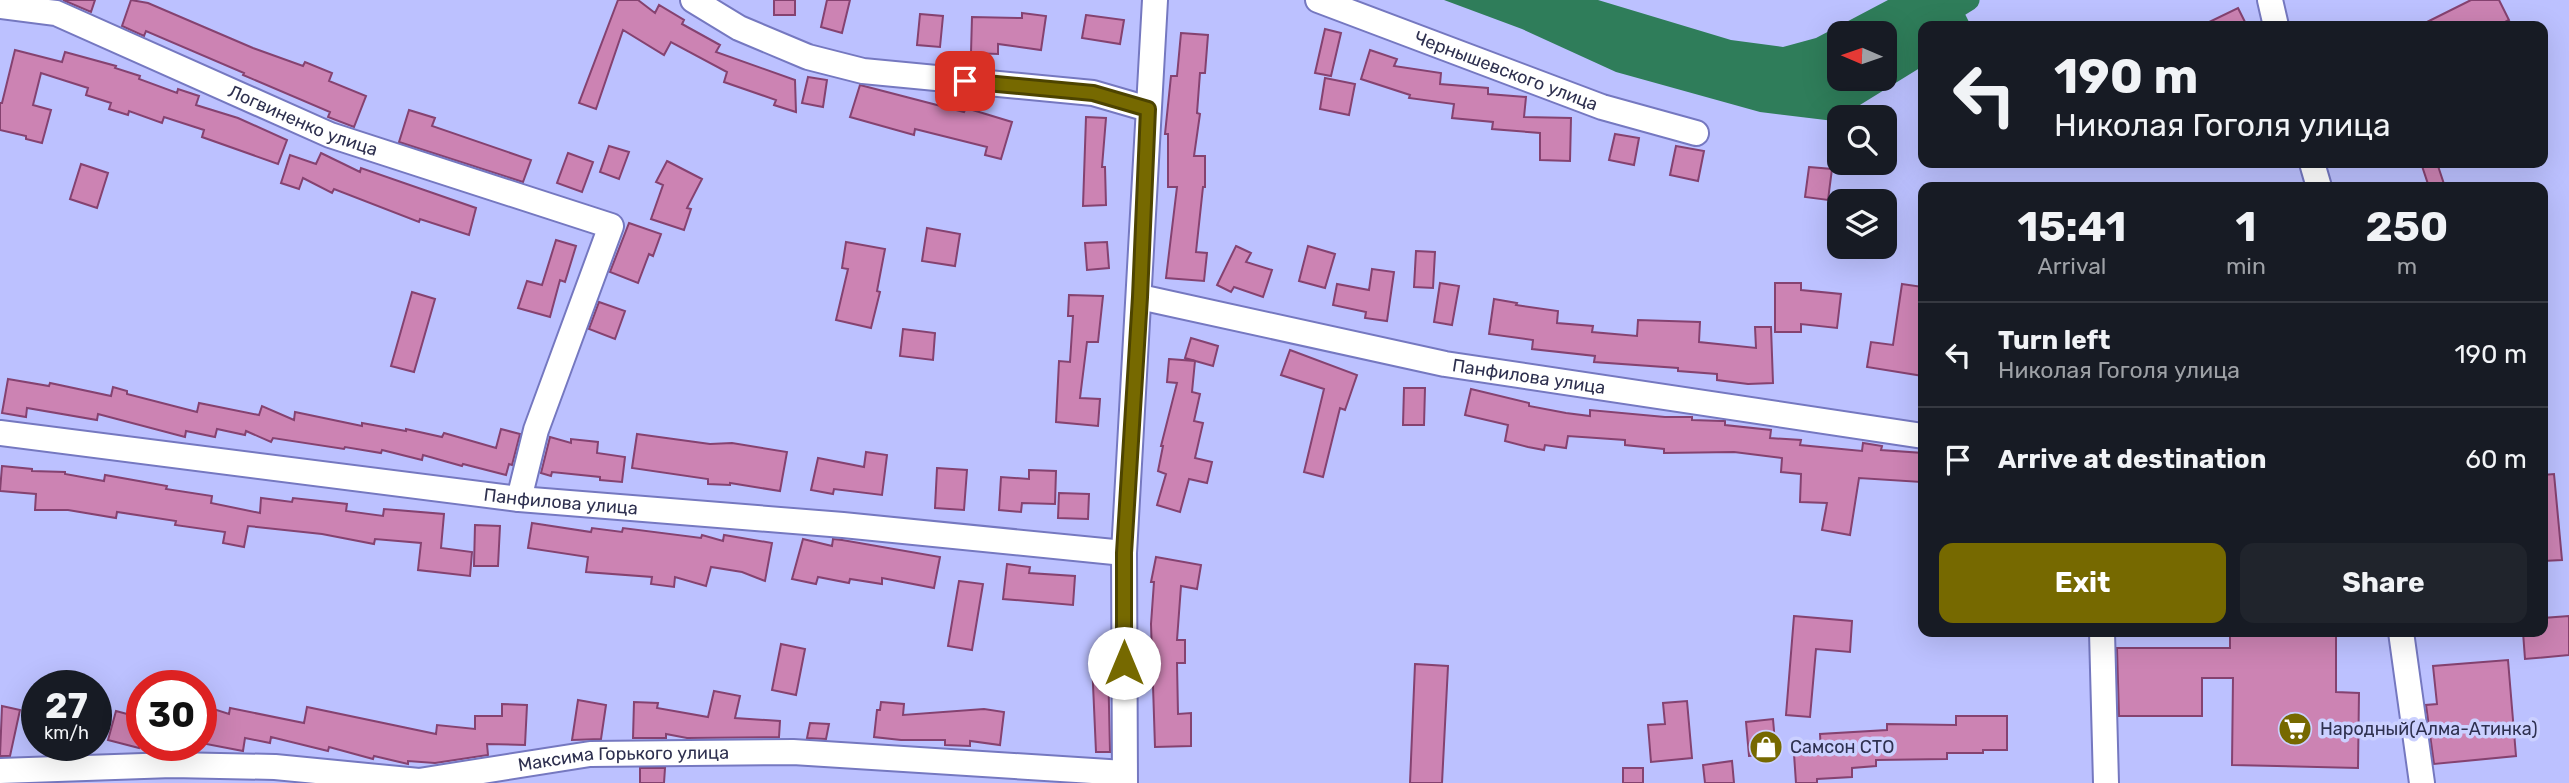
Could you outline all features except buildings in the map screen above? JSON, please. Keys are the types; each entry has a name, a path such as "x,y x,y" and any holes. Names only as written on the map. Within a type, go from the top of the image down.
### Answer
{"street":[{"path":"693,0 739,28 808,57 863,71 1093,93 1148,109"},
{"path":"1125,778 1124,553 1156,0"},
{"name":"Чернышевского улица","path":"1318,0 1602,107 1696,133"},
{"path":"2270,0 2275,21"},
{"name":"Логвиненко улица","path":"0,6 56,13 330,135 611,226 536,430 519,499"},
{"name":"Панфилова улица","path":"1140,297 1445,364 1918,435"},
{"name":"Панфилова улица","path":"0,433 519,499 844,525 1124,553"},
{"path":"2102,637 2106,783"},
{"path":"2403,637 2423,783"},
{"name":"Максима Горького улица","path":"0,771 172,765 275,766 419,781 590,754 793,752 1125,778"}],"shaded area":[{"path":"1444,0 1598,0 1731,40 1783,47 1827,32 1827,91 1883,91 1860,105 1827,105 1827,120 1760,112 1616,72 1522,29"},
{"path":"1888,0 1958,0 1968,21 1918,21 1918,69 1897,82 1897,21 1848,21"}],"waterway":[{"path":"1935,21 1969,0"}],"place":[{"name":"Народный(Алма-Атинка)","path":"2295,729"},
{"name":"Самсон СТО","path":"1766,747"}],"route":[{"path":"965,81 1093,93 1148,109 1140,297 1124,553 1124,663"}]}
